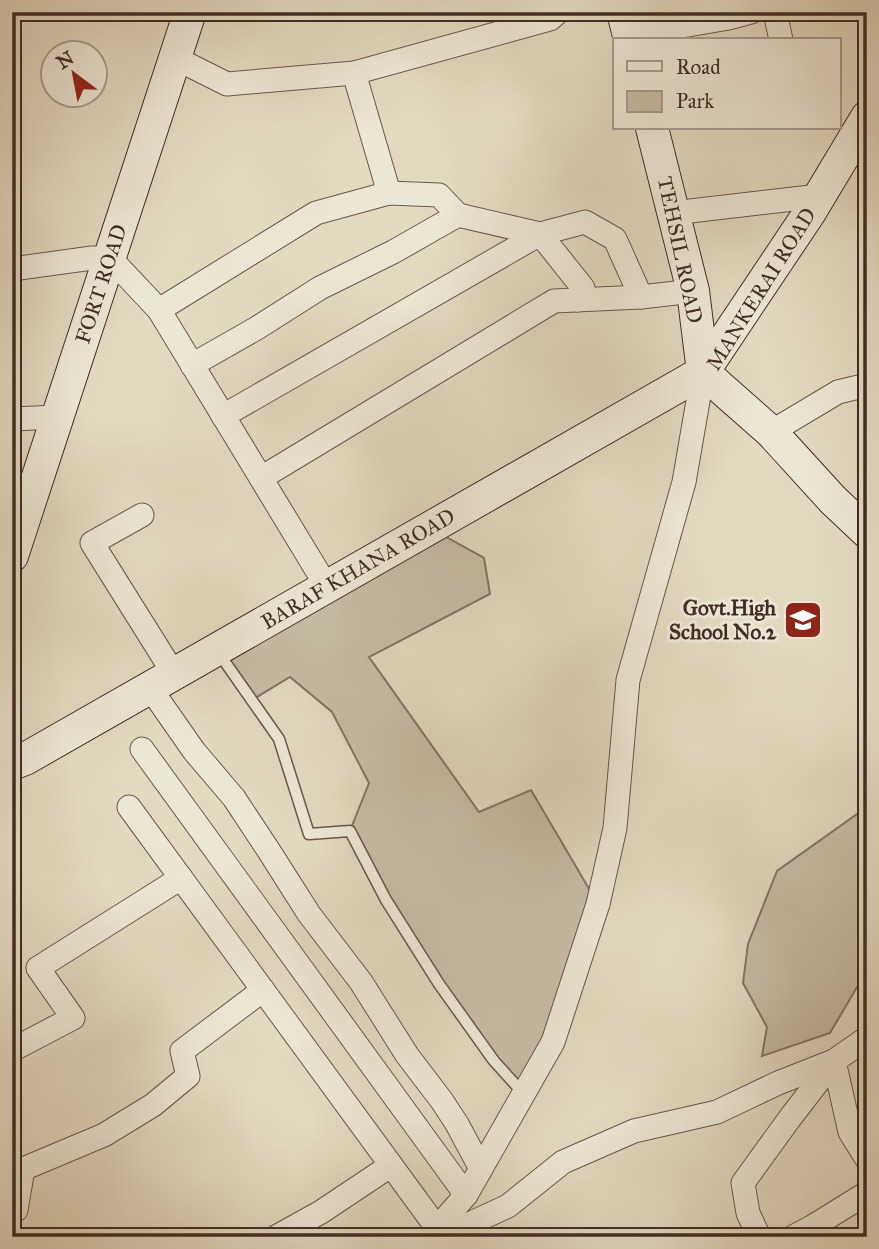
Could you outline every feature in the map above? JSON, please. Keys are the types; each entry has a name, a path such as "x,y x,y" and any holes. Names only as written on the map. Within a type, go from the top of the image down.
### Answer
{"street":[{"name":"FORT ROAD","path":"12,556 190,12"},
{"path":"175,58 227,84 354,73 550,19 558,12"},
{"path":"628,29 729,18 751,12"},
{"path":"775,12 781,38"},
{"path":"354,73 389,193"},
{"name":"MANKERAI ROAD","path":"867,117 819,196 703,372 771,432 867,533"},
{"name":"TEHSIL ROAD","path":"652,130 693,292 703,372"},
{"path":"159,310 316,213 389,193 439,194 458,215 540,234 583,288 577,300"},
{"path":"673,213 819,196"},
{"path":"192,365 320,288 393,252 458,215"},
{"path":"223,416 540,234 585,222 615,239 641,297"},
{"path":"12,269 110,258 159,310 327,587"},
{"path":"261,478 554,301 693,292"},
{"path":"435,1234 466,1195 553,1042 598,904 615,828 628,680 684,482 703,372"},
{"name":"BARAF KHANA ROAD","path":"12,764 703,372"},
{"path":"771,432 838,392 867,385"},
{"path":"12,419 58,417"},
{"path":"142,515 92,543 194,751 234,798 309,914 361,982 407,1055 442,1101 481,1169"},
{"path":"142,749 466,1195"},
{"path":"129,807 390,1166 435,1234"},
{"path":"12,1050 73,1018 38,968 181,878"},
{"path":"12,1212 16,1210 23,1169 104,1135 153,1105 188,1076 181,1051 263,990"},
{"path":"435,1234 508,1206 563,1163 634,1131 717,1112 778,1083 834,1061 867,1038"},
{"path":"834,1061 850,1132 867,1159"},
{"path":"759,1237 748,1213 743,1183 834,1061"},
{"path":"276,1237 321,1212 390,1166"},
{"path":"793,1237 867,1193"}],"lane":[{"path":"216,650 279,739 309,834 350,831 386,900 439,984 494,1060 524,1094"}],"green space":[{"path":"430,528 484,558 490,594 369,657 479,812 531,790 598,904 524,1094 439,984 350,831 369,783 332,712 290,677 252,700 216,650"},
{"path":"867,807 867,961 860,982 830,1033 762,1056 767,1027 743,983 748,944 777,871"}],"place":[{"name":"Govt.High School No.2","path":"803,620"}]}
